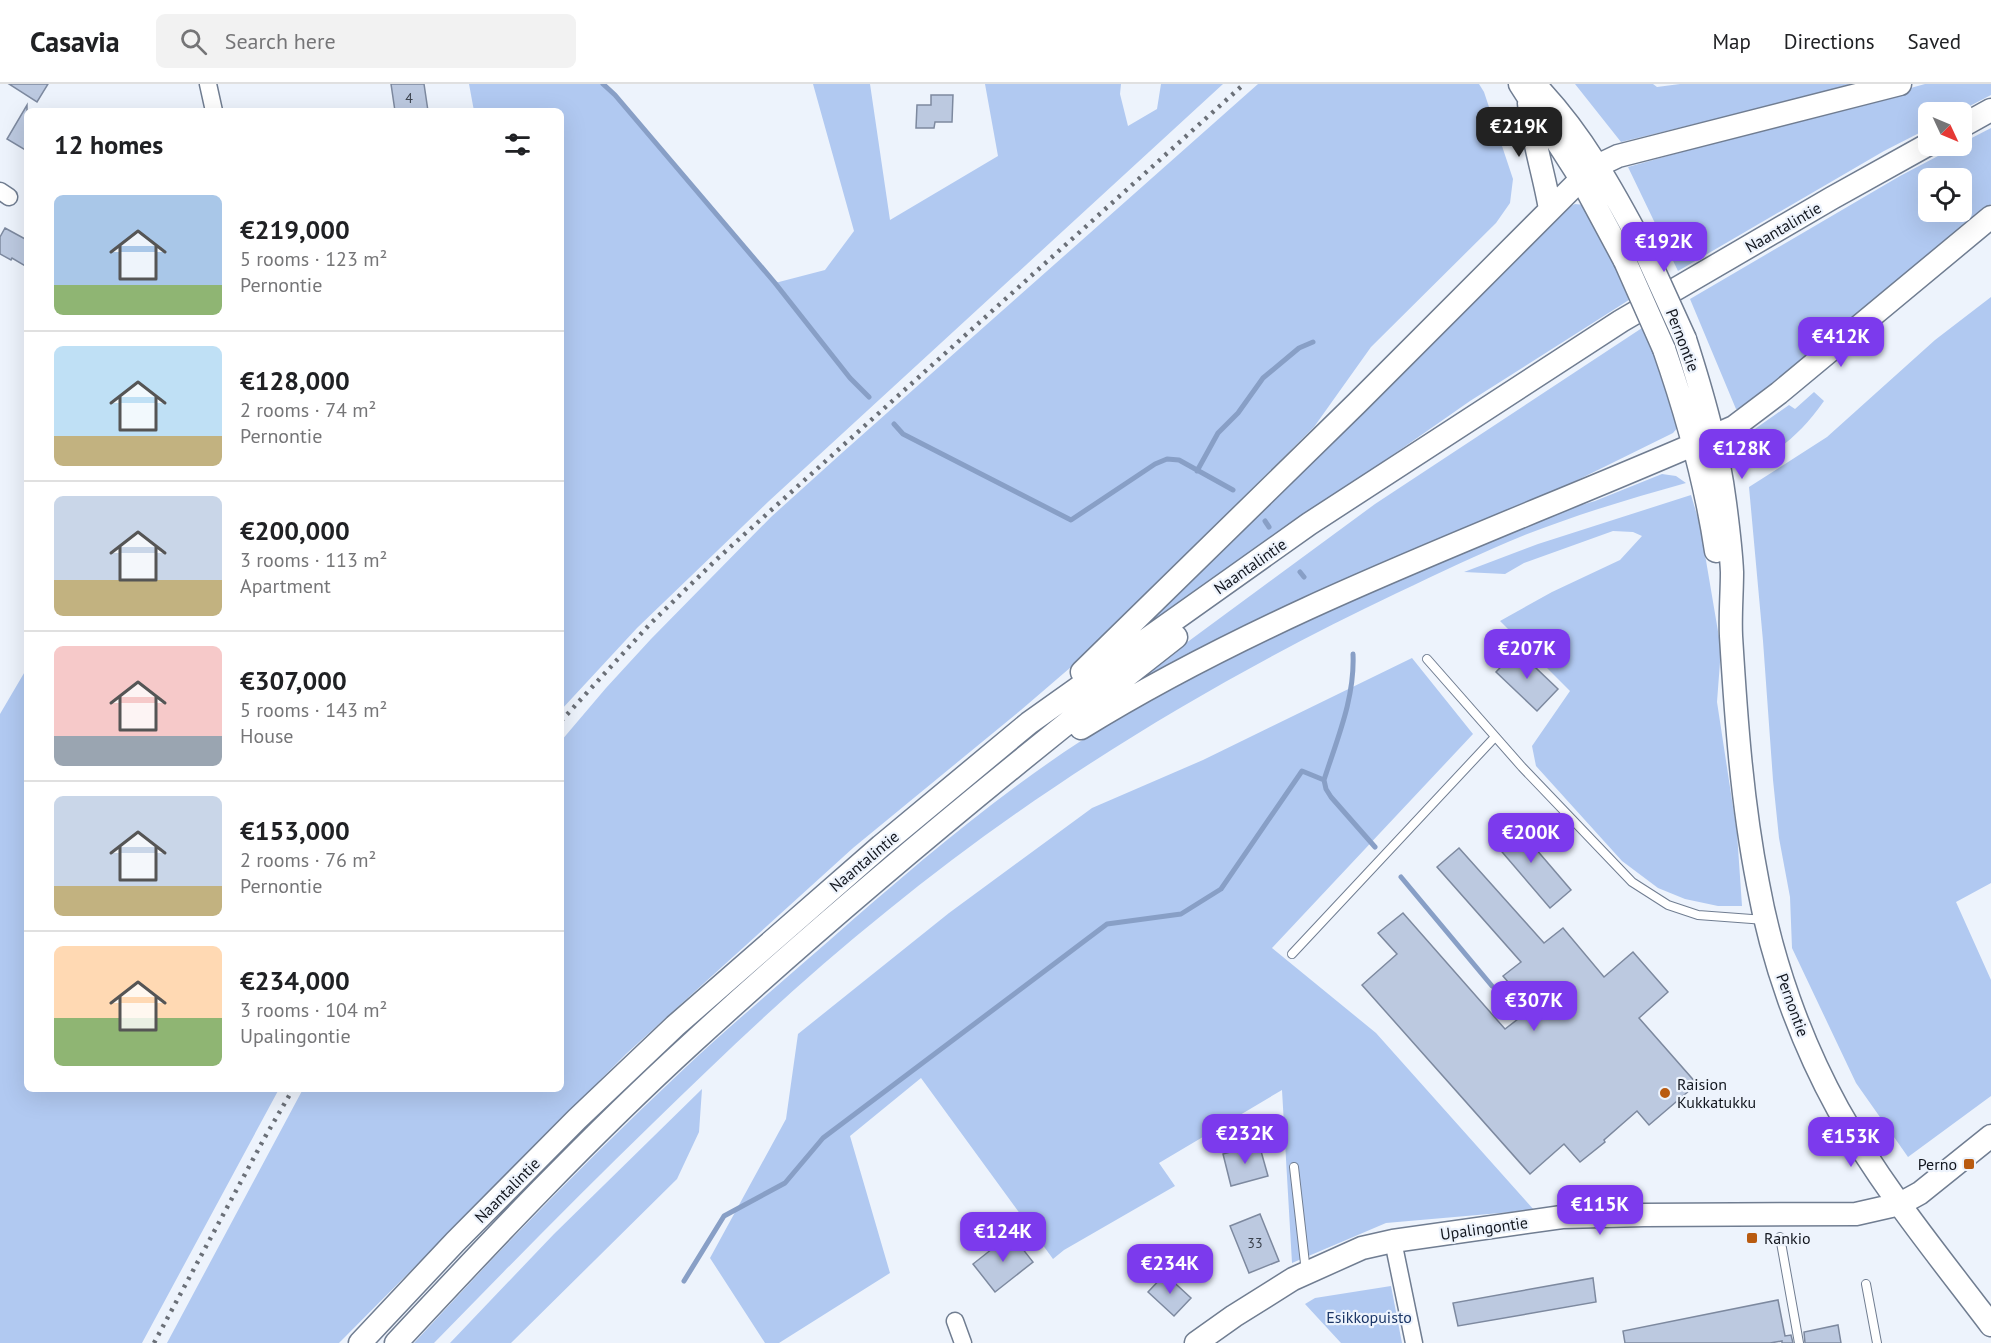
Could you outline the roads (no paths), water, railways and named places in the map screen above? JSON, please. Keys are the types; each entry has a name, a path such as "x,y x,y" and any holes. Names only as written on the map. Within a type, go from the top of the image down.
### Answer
{"main road":[{"path":"1029,723 1589,173 1618,156 1900,84"},
{"path":"1528,90 1532,129 1550,209"},
{"name":"Pernontie","path":"1528,90 1561,116 1589,173 1624,261 1664,349 1677,389 1707,503 1731,633 1749,829 1766,920 1798,1024 1821,1077 1865,1154 1991,1325"},
{"path":"1972,120 1991,110"},
{"name":"Naantalintie","path":"360,1343 455,1242 569,1127 675,1026 778,933 1029,723 1310,524 1621,321 1918,150"},
{"name":"Pernontie","path":"1589,173 1620,203 1645,251 1685,339 1713,436 1725,501 1732,568 1731,633"},
{"path":"1000,778 1134,695 1204,657 1391,572 1734,427 1779,393 1991,217"},
{"name":"Naantalintie","path":"396,1343 473,1260 603,1129 692,1043 800,947 1000,778 1189,627 1426,448"},
{"name":"Upalingontie","path":"1196,1343 1234,1316 1306,1272 1362,1248 1393,1241 1562,1217 1856,1214 1900,1204 1920,1193 1991,1136"}],"street":[{"path":"208,84 213,108"},
{"path":"1393,1241 1414,1343"},
{"path":"955,1321 963,1343"}],"lane":[{"path":"1427,659 1495,737 1632,882 1668,905 1698,915 1766,920"},
{"path":"1292,954 1495,737"},
{"path":"1294,1167 1306,1272"},
{"path":"1780,1237 1799,1343"},
{"path":"1866,1284 1877,1343"}],"waterway":[{"path":"603,84 615,95 775,283 850,378 869,397"},
{"path":"1197,471 1218,433 1238,413 1263,378 1299,348 1313,342"},
{"path":"894,424 903,434 1071,520 1155,464 1167,459 1179,460 1233,490"},
{"path":"1265,521 1269,527"},
{"path":"1300,572 1304,577"},
{"path":"684,1281 724,1216 785,1183 823,1138 1107,924 1181,914 1221,889 1302,771 1324,780 1348,702 1353,654"},
{"path":"1324,780 1331,797 1375,847"},
{"path":"1401,877 1492,986"}],"railway":[{"path":"564,718 650,624 717,559 1244,84"},
{"path":"154,1343 291,1092"}],"place":[{"name":"Raision Kukkatukku","path":"1665,1093"},
{"name":"Perno","path":"1969,1164"},
{"name":"Rankio","path":"1752,1238"}],"park label":[{"name":"Esikkopuisto","path":"1369,1317"}]}
